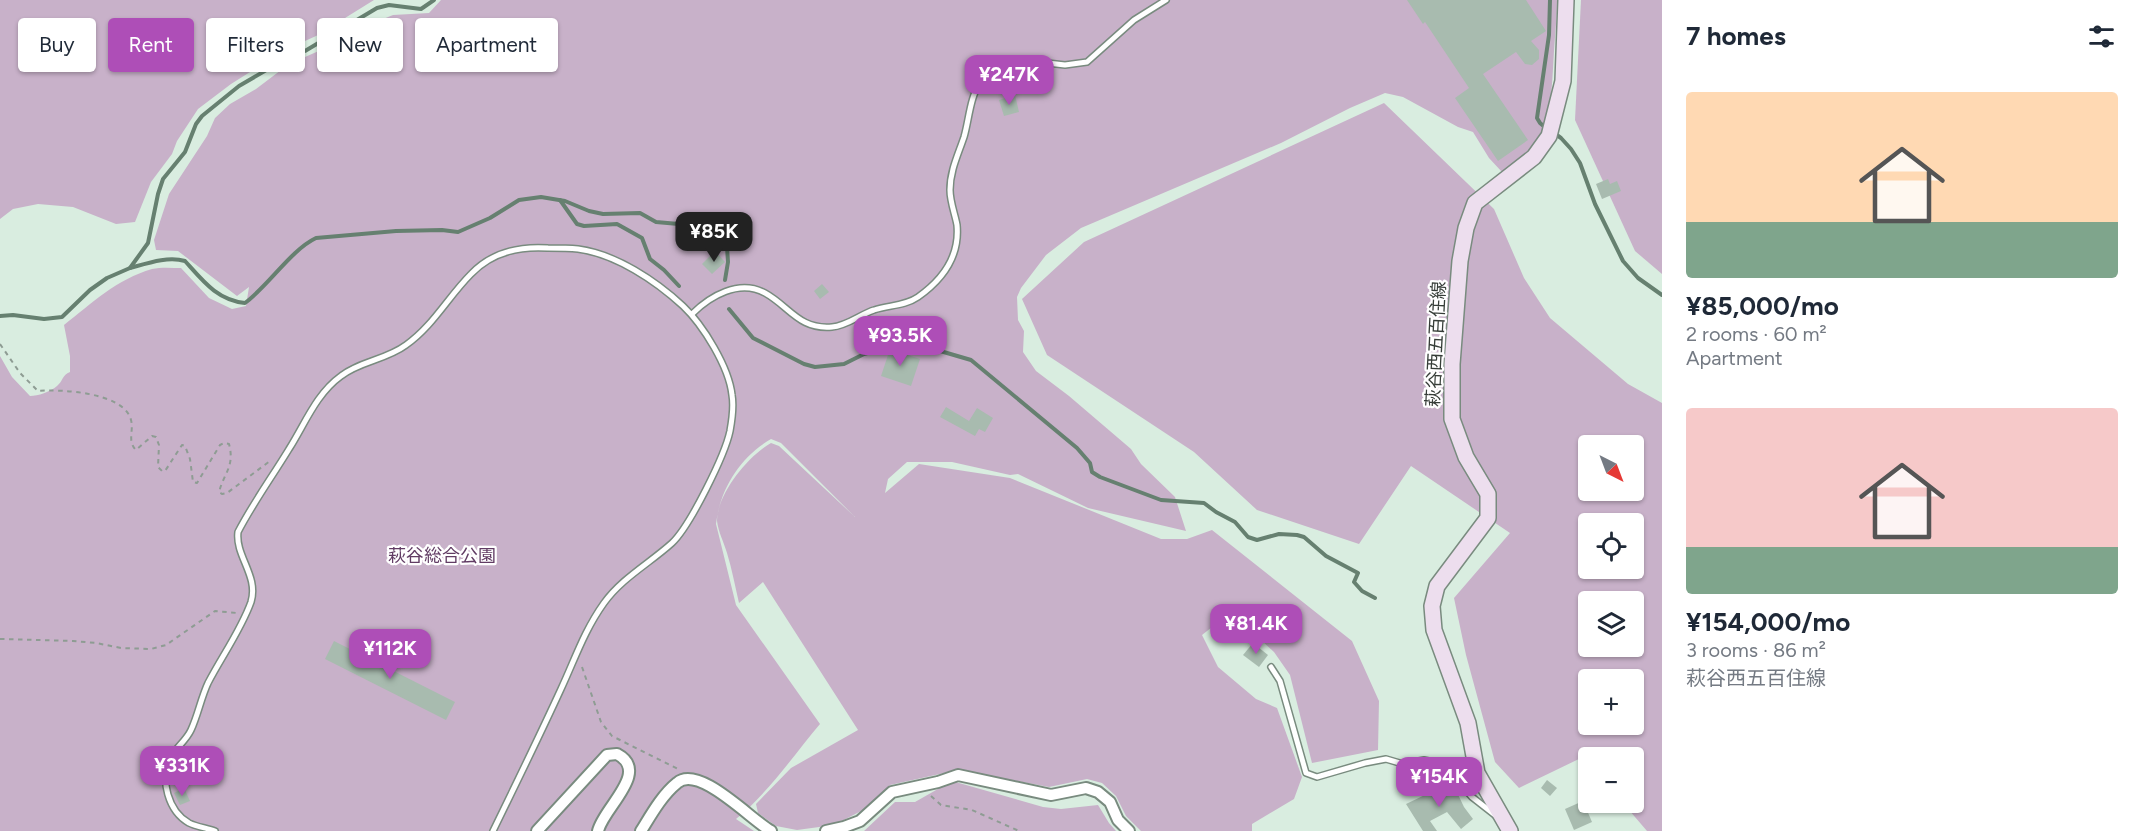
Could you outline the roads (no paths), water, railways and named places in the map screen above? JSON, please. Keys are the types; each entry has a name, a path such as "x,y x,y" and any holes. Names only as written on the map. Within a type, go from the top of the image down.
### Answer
{"main road":[{"name":"萩谷西五百住線","path":"1508,827 1477,773 1468,723 1434,630 1431,606 1437,586 1488,518 1488,494 1466,457 1452,419 1452,364 1460,261 1466,228 1475,204 1534,157 1549,136 1563,81 1566,0"}],"street":[{"path":"537,831 608,755 617,754 628,763 629,778 598,831"},
{"path":"826,831 844,828 860,821 892,792 958,775 1051,795 1086,788 1098,792 1110,802 1118,820 1129,831"},
{"path":"640,831 679,781 696,779 724,796 771,831"}],"lane":[{"path":"692,314 704,302 725,291 756,289 766,293 794,317 810,324 833,327 874,310 915,299 936,283 952,260 957,244 957,225 950,190 953,166 981,81 1006,60 1065,65 1087,62 1134,20 1166,0"},
{"path":"215,831 190,824 180,816 170,799 164,776 170,758 187,739 193,728 207,685 252,599 252,579 237,540 238,532 307,417 330,384 351,369 387,357 406,345 432,323 472,272 491,258 510,250 526,247 580,249 636,270 668,292 692,314 715,350 732,394 730,433 686,527 672,543 625,581 605,602 580,641 560,692 493,831"},
{"path":"1270,667 1280,681 1306,773 1317,777 1386,759 1403,764 1424,760 1443,764 1472,797 1508,827"}],"waterway":[{"path":"0,316 13,315 44,319 62,317 90,290 107,278 130,268 148,243 163,179 185,152 196,124 202,116 239,86 287,58 305,51 377,8 389,5 421,9 434,0"},
{"path":"1547,129 1537,118 1549,35 1550,0"},
{"path":"1554,133 1571,149 1580,163 1595,204 1623,261 1638,278 1662,295"},
{"path":"130,268 165,260 185,261 218,294 245,303 289,259 316,238 396,231 458,232 490,218 519,200 541,197 565,201 603,214 640,213 656,222 700,228 727,247 728,262 725,280"},
{"path":"560,200 577,224 584,226 617,224 642,238 650,259 679,286"},
{"path":"729,309 753,338 804,364 815,367 844,364 864,354 906,341 971,360 1077,448 1090,463 1092,472 1100,477 1161,500 1204,503 1235,522 1248,537 1257,540 1279,534 1304,537 1326,556 1358,573 1354,582 1362,591 1375,598"}],"park label":[{"name":"萩谷総合公園","path":"442,556"}]}
